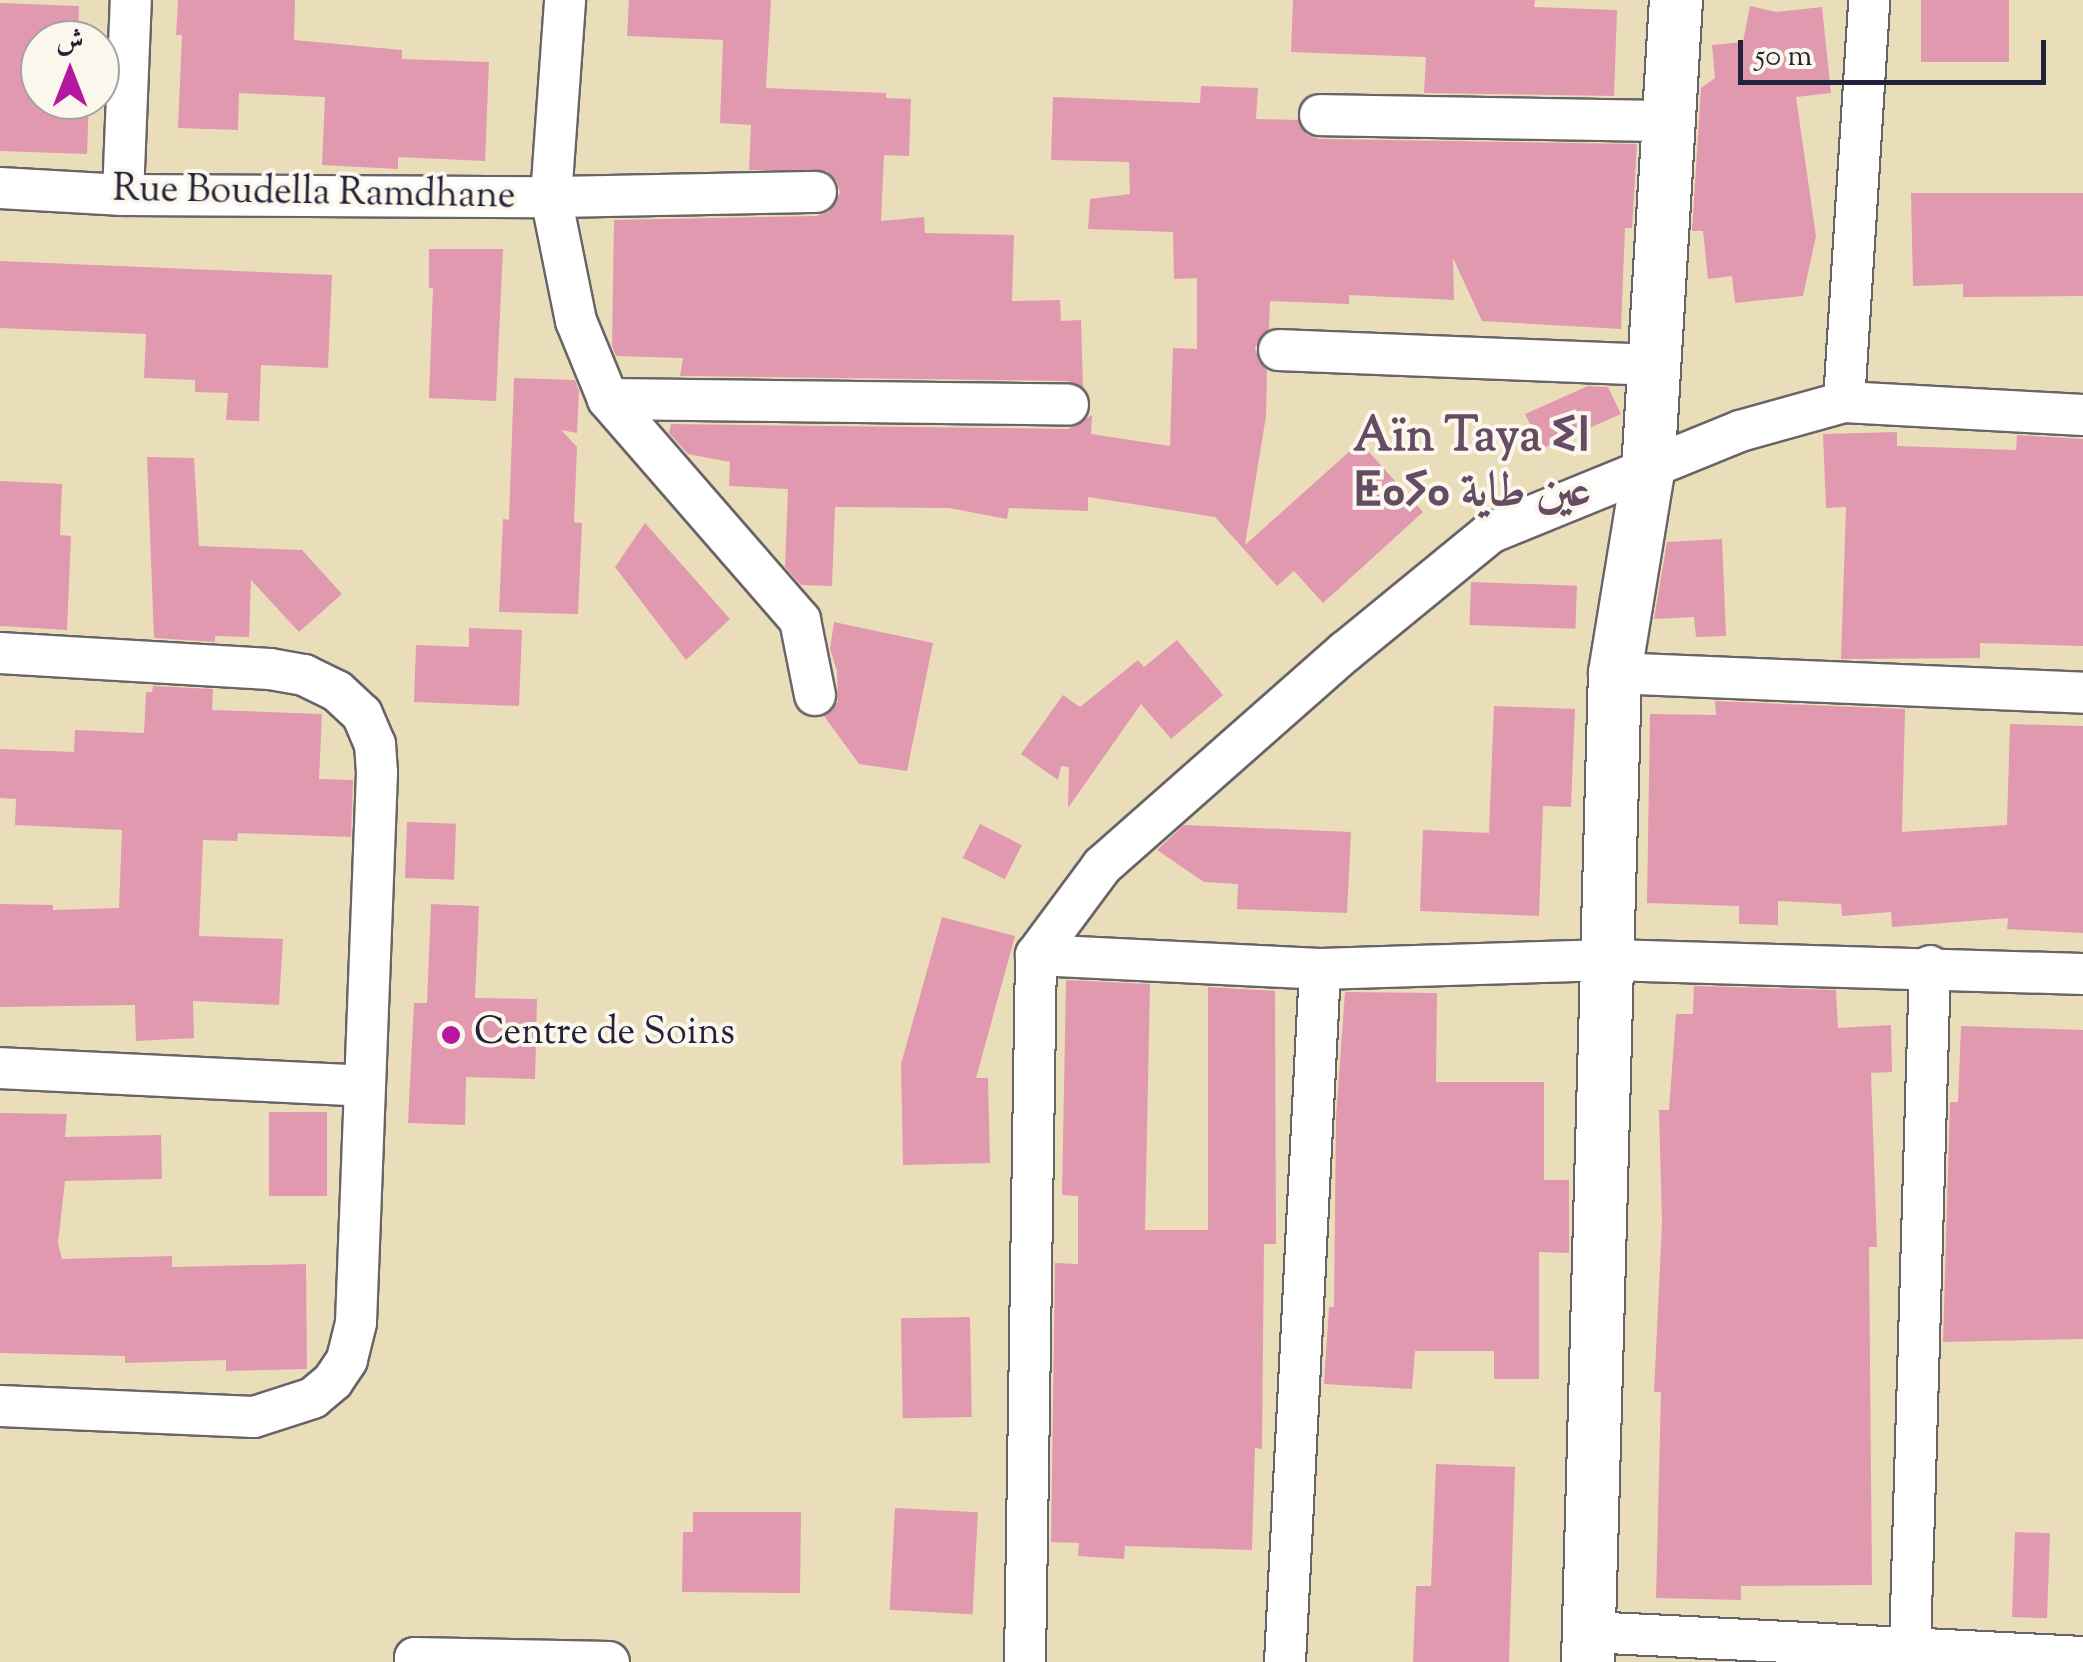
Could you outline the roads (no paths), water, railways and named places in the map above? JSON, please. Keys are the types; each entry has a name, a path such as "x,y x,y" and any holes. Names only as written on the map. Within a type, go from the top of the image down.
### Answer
{"main road":[{"path":"1588,1647 1610,960 1614,674 1648,471 1676,0"}],"street":[{"path":"123,195 131,0"},
{"name":"Rue Boudella Ramdhane","path":"0,188 123,195 551,198 564,0"},
{"path":"1844,402 1869,0"},
{"path":"1320,114 1669,121"},
{"path":"815,695 800,620 608,400 576,321 551,198 816,192"},
{"path":"1278,350 1654,365"},
{"path":"608,400 1068,405"},
{"path":"1025,1662 1036,955 1102,866 1346,652 1490,533 1740,431 1844,402 2083,415"},
{"path":"0,653 270,668 304,675 337,691 362,714 374,744 377,773 356,1324 347,1360 333,1381 314,1398 254,1417 0,1406"},
{"path":"1614,674 2083,693"},
{"path":"1036,955 1320,968 1610,960 1930,966 2083,974"},
{"path":"1910,1647 1930,966"},
{"path":"1285,1662 1320,968"},
{"path":"0,1068 365,1086"},
{"path":"1588,1647 1910,1647 2083,1656"},
{"path":"415,1662 415,1658 609,1662"}],"place":[{"name":"Centre de Soins","path":"451,1035"}],"district":[{"name":"Aïn Taya ⵉⵏ ⵟⴰⵢⴰ عين طاية","path":"1472,466"}]}
